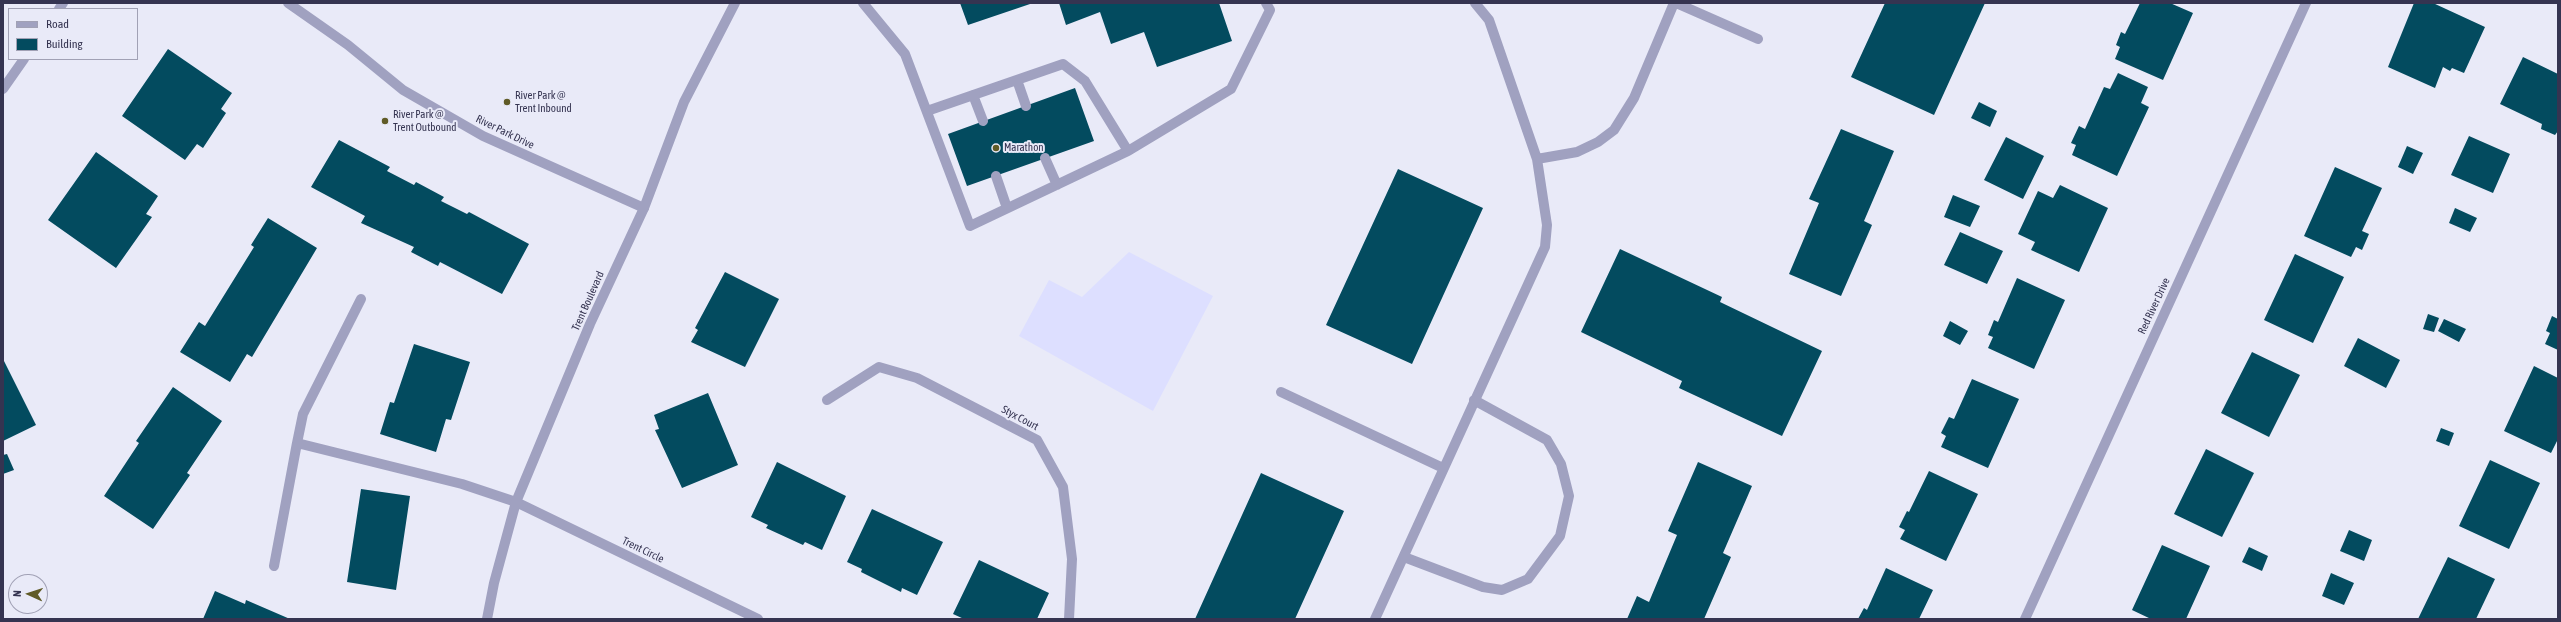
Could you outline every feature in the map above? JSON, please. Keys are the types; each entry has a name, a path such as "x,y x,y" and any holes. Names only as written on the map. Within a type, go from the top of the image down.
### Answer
{"street":[{"name":"River Park Drive","path":"288,3 348,45 403,90 483,136 644,208"},
{"name":"Trent Boulevard","path":"487,619 494,583 516,502 590,324 644,208 684,102 735,3"},
{"path":"863,3 905,54 970,226 1128,151 1231,90 1270,10 1266,3"},
{"path":"1375,619 1545,246 1547,225 1537,159 1489,20 1475,3"},
{"path":"1537,159 1577,152 1598,142 1614,130 1634,98 1675,3 1758,39"},
{"name":"Red River Drive","path":"2025,619 2306,3"},
{"path":"3,89 23,60"},
{"path":"927,111 1063,64 1085,81 1128,151"},
{"path":"1017,80 1026,106"},
{"path":"973,95 982,121"},
{"path":"1045,158 1057,185"},
{"path":"996,176 1007,208"},
{"path":"274,566 303,414 361,299"},
{"name":"Styx Court","path":"827,400 879,367 917,378 1037,440 1063,487 1072,559 1069,619"},
{"path":"1281,392 1443,468"},
{"path":"1404,557 1483,587 1502,590 1528,579 1560,536 1569,496 1561,464 1547,440 1474,400"},
{"name":"Trent Circle","path":"297,443 462,484 516,502 758,619"}],"shaded area":[{"path":"1129,252 1213,296 1153,411 1019,336 1049,280 1082,297"}],"building":[{"path":"960,3 1033,3 968,25"},
{"path":"1059,3 1219,3 1232,41 1157,67 1144,32 1111,44 1100,12 1066,25"},
{"path":"1885,3 1985,3 1934,115 1851,77"},
{"path":"2140,3 2170,3 2193,13 2163,80 2115,59 2120,47 2116,45 2121,32 2125,34"},
{"path":"2414,3 2433,3 2485,27 2464,73 2452,68 2450,71 2443,67 2435,88 2388,67"},
{"path":"168,49 232,93 221,109 226,113 203,148 197,144 185,160 122,116"},
{"path":"2523,57 2558,74 2558,131 2555,135 2541,129 2542,124 2500,104"},
{"path":"2118,73 2148,87 2141,103 2149,107 2117,176 2072,155 2076,145 2071,143 2079,126 2085,129 2104,87 2110,89"},
{"path":"1075,88 1094,141 967,186 948,134"},
{"path":"1979,102 1997,111 1990,127 1971,118"},
{"path":"1841,129 1894,151 1864,221 1872,225 1841,296 1789,274 1819,203 1809,199"},
{"path":"2469,136 2510,154 2493,193 2451,175"},
{"path":"2006,137 2044,156 2023,199 1984,180"},
{"path":"339,140 390,167 387,171 414,185 416,182 444,197 441,201 467,214 469,212 529,244 502,294 440,262 438,266 411,252 414,247 361,223 365,216 311,187"},
{"path":"2407,146 2423,153 2413,174 2398,167"},
{"path":"96,152 158,196 146,214 152,217 116,268 48,220"},
{"path":"2335,167 2382,188 2362,231 2369,234 2362,250 2356,247 2351,257 2304,236"},
{"path":"1398,169 1483,208 1412,364 1326,325"},
{"path":"2060,185 2108,208 2079,272 2031,250 2035,242 2018,234 2038,191 2053,198"},
{"path":"1953,195 1980,206 1970,227 1944,217"},
{"path":"2455,208 2477,218 2470,232 2449,223"},
{"path":"268,218 317,248 252,357 247,354 230,382 180,352 199,322 205,326 254,247 251,245"},
{"path":"1960,232 2003,251 1987,284 1944,265"},
{"path":"1620,249 1722,297 1720,302 1822,351 1782,436 1679,388 1682,381 1581,332"},
{"path":"2295,254 2344,277 2313,343 2264,320"},
{"path":"725,272 779,299 745,367 691,342 698,330 695,328"},
{"path":"2017,278 2065,300 2034,369 1988,348 1993,337 1988,335 1994,320 1998,322"},
{"path":"2428,314 2439,318 2434,332 2423,329"},
{"path":"2552,316 2558,319 2558,350 2545,344 2550,333 2546,331"},
{"path":"2444,319 2466,329 2459,342 2438,331"},
{"path":"1950,321 1968,331 1960,345 1943,336"},
{"path":"2358,338 2400,360 2386,388 2344,366"},
{"path":"414,344 470,362 451,420 446,419 436,452 380,434 390,402 394,403"},
{"path":"2252,352 2300,375 2269,437 2221,413"},
{"path":"3,359 36,425 3,441"},
{"path":"2534,366 2558,378 2558,439 2551,453 2504,431"},
{"path":"1972,379 2019,399 1988,468 1941,447 1946,436 1941,433 1949,417 1954,419"},
{"path":"173,387 222,421 187,473 190,475 153,529 104,496 139,443 136,441"},
{"path":"708,393 738,465 682,488 655,430 659,429 654,415"},
{"path":"2441,428 2454,433 2449,446 2436,441"},
{"path":"2206,449 2254,473 2222,537 2174,514"},
{"path":"7,454 14,470 3,474 3,455"},
{"path":"2490,460 2540,483 2509,549 2459,526"},
{"path":"777,462 846,496 822,550 805,542 803,545 766,528 768,525 751,517"},
{"path":"1698,462 1752,486 1723,553 1731,557 1704,619 1627,619 1637,596 1649,602 1677,535 1668,531"},
{"path":"1929,471 1978,494 1946,561 1900,539 1905,530 1899,527 1907,511 1909,512"},
{"path":"1261,473 1344,511 1295,619 1195,619"},
{"path":"361,489 410,496 396,590 347,582"},
{"path":"872,509 943,542 917,595 902,588 901,592 861,572 862,569 847,562"},
{"path":"2349,530 2372,540 2364,561 2340,551"},
{"path":"2162,545 2210,566 2186,619 2151,619 2132,610"},
{"path":"2249,547 2268,556 2262,571 2242,562"},
{"path":"2448,557 2495,579 2476,619 2418,619"},
{"path":"979,560 1049,593 1037,619 964,619 953,614"},
{"path":"1886,568 1933,590 1919,619 1858,619 1864,608 1867,610"},
{"path":"2331,573 2354,583 2344,605 2322,596"},
{"path":"215,591 245,604 246,600 290,619 203,619"}],"place":[{"name":"River Park @ Trent Inbound","path":"507,102"},
{"name":"River Park @ Trent Outbound","path":"385,121"},
{"name":"Marathon","path":"996,148"}]}
